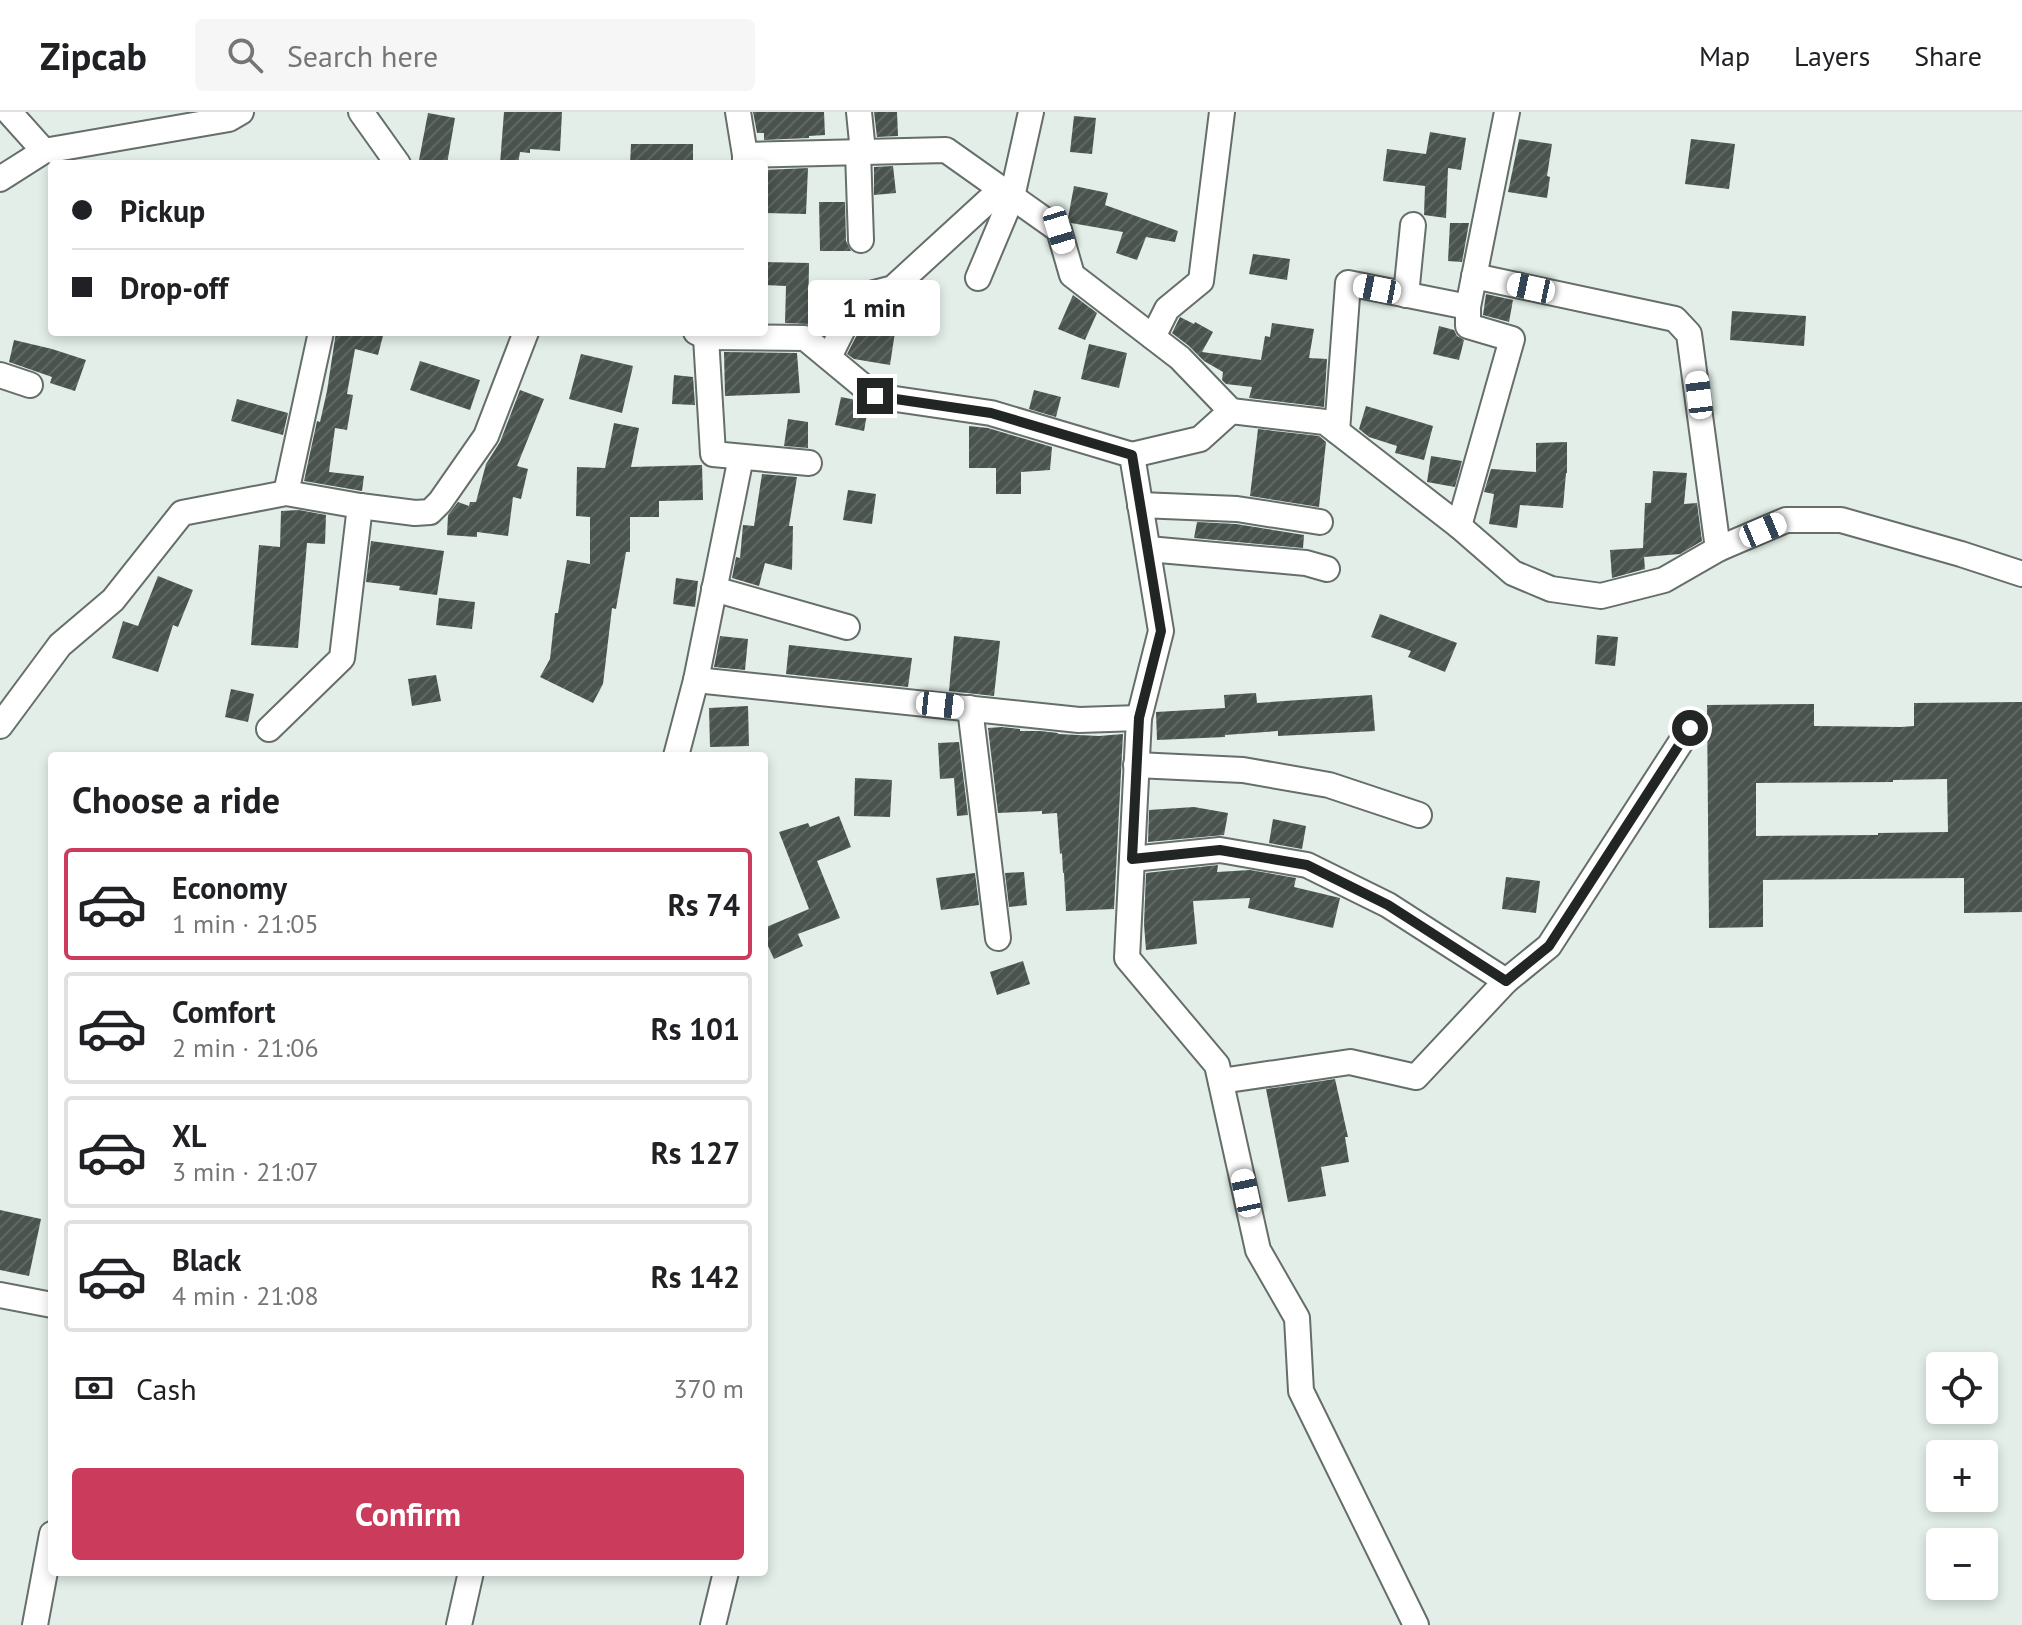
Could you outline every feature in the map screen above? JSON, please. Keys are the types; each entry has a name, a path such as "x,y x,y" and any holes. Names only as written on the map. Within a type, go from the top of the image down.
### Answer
{"street":[{"path":"9,112 44,151"},
{"path":"0,179 44,151 229,119 241,112"},
{"path":"361,112 395,160"},
{"path":"738,112 745,159 946,150 1059,230 1072,275 1180,358 1231,411 1325,422 1459,526 1513,573 1551,589 1601,596 1664,580 1718,549 1786,520 1841,520 2022,574"},
{"path":"859,112 861,240"},
{"path":"978,278 1031,112"},
{"path":"1153,337 1167,309 1201,281 1222,112"},
{"path":"1459,526 1512,339 1468,326 1468,307 1507,112"},
{"path":"829,357 846,323 866,295 893,288 1006,193"},
{"path":"1406,295 1413,225"},
{"path":"1474,276 1675,319 1689,334 1718,549"},
{"path":"1337,431 1348,283 1468,307"},
{"path":"286,493 320,336"},
{"path":"0,726 60,645 113,600 182,513 286,493 360,506 430,512 486,436 524,336"},
{"path":"712,336 713,454 809,463"},
{"path":"758,336 805,338 875,396 991,413 1132,455 1200,439 1231,411"},
{"path":"0,375 30,385"},
{"path":"1132,455 1161,631 1139,718 1127,958 1217,1065 1258,1250 1297,1318 1301,1391 1416,1625"},
{"path":"677,752 696,680 741,457"},
{"path":"1140,505 1237,509 1320,522"},
{"path":"269,729 342,658 360,506"},
{"path":"1148,549 1306,563 1327,569"},
{"path":"714,589 847,627"},
{"path":"696,680 1079,720 1139,718"},
{"path":"970,708 998,938"},
{"path":"1221,1081 1350,1062 1416,1077 1506,981 1549,946 1690,728"},
{"path":"1136,765 1243,770 1329,785 1419,815"},
{"path":"1132,859 1220,850 1307,865 1388,905 1506,981"},
{"path":"0,1295 48,1304"},
{"path":"35,1625 48,1555"},
{"path":"459,1625 470,1576"},
{"path":"713,1625 725,1576"}],"building":[{"path":"504,112 562,112 560,151 530,149 530,153 520,152 519,160 500,160"},
{"path":"753,112 824,112 825,135 764,140 764,133 757,133"},
{"path":"874,112 897,112 898,136 877,137"},
{"path":"428,113 455,118 448,160 419,160"},
{"path":"1074,116 1096,118 1092,154 1070,152"},
{"path":"1430,132 1466,138 1461,170 1448,168 1446,218 1424,215 1425,186 1383,181 1387,149 1426,154"},
{"path":"1519,139 1552,144 1547,198 1508,192"},
{"path":"1691,139 1735,144 1729,189 1685,184"},
{"path":"631,144 693,144 693,160 630,160"},
{"path":"893,166 896,193 874,195 874,167"},
{"path":"808,168 806,214 768,213 768,170"},
{"path":"1074,186 1108,193 1105,205 1178,231 1175,242 1146,237 1137,260 1116,253 1123,232 1071,223 1068,218"},
{"path":"819,202 845,202 846,241 851,251 820,251"},
{"path":"1450,223 1469,223 1462,262 1448,261"},
{"path":"1253,254 1290,259 1287,280 1249,274"},
{"path":"768,262 809,263 808,324 785,323 786,286 768,285"},
{"path":"1486,294 1513,300 1509,322 1483,315"},
{"path":"1073,295 1097,313 1085,340 1058,329"},
{"path":"905,303 901,333 895,332 890,365 854,359 847,354 875,308"},
{"path":"1732,311 1806,316 1804,346 1730,340"},
{"path":"1180,317 1213,332 1202,352 1261,360 1265,336 1270,337 1272,323 1314,329 1309,358 1327,359 1324,407 1249,398 1252,387 1226,384 1222,380 1223,372 1204,361 1172,333"},
{"path":"1439,326 1454,330 1464,340 1459,360 1433,354"},
{"path":"335,336 383,336 378,355 355,349 347,394 353,395 347,430 335,428 329,472 364,476 362,491 304,481 327,391"},
{"path":"14,340 86,360 75,391 50,383 52,377 9,362"},
{"path":"1089,344 1127,353 1119,388 1081,379"},
{"path":"724,352 797,353 800,393 725,396"},
{"path":"581,354 633,366 622,413 569,399"},
{"path":"420,361 480,380 470,410 410,390"},
{"path":"674,375 693,377 695,405 672,404"},
{"path":"520,390 544,399 517,466 528,469 521,499 513,497 508,536 477,532 477,537 447,535 448,515 458,502 469,506 470,502 476,502 486,464 500,442"},
{"path":"1034,390 1061,397 1056,417 1029,409"},
{"path":"841,397 856,400 868,409 864,431 835,425"},
{"path":"237,399 288,413 283,435 231,421"},
{"path":"1366,406 1433,426 1424,460 1395,453 1397,446 1369,437 1359,429"},
{"path":"788,419 808,422 808,448 784,446"},
{"path":"614,423 639,428 631,467 702,465 703,500 659,501 659,517 630,517 630,552 626,552 616,609 612,608 603,684 593,703 540,677 550,659 555,613 558,613 567,560 590,564 590,517 576,516 577,467 605,468"},
{"path":"969,426 988,428 1052,447 1050,470 1021,472 1021,494 996,494 996,468 969,468"},
{"path":"1258,429 1319,436 1326,442 1319,507 1250,496"},
{"path":"1567,442 1563,508 1520,505 1517,528 1489,524 1494,494 1484,492 1491,469 1536,472 1536,443"},
{"path":"1431,456 1462,461 1455,487 1427,482"},
{"path":"1653,471 1687,473 1684,504 1697,503 1702,541 1680,554 1644,557 1645,569 1612,578 1610,550 1643,548 1645,503 1651,503"},
{"path":"762,474 797,477 789,526 793,526 792,570 765,563 759,586 732,578 736,557 740,558 743,525 754,526"},
{"path":"848,490 876,494 872,524 843,520"},
{"path":"299,510 326,515 325,544 307,543 298,648 251,645 259,545 280,547 281,511"},
{"path":"1197,522 1236,524 1304,535 1303,548 1194,538"},
{"path":"371,541 444,551 437,595 366,582"},
{"path":"158,576 193,590 178,627 173,625 158,672 112,658 123,621 138,626"},
{"path":"676,578 698,581 695,607 673,604"},
{"path":"439,598 475,602 472,629 436,625"},
{"path":"1380,614 1457,643 1445,672 1408,657 1411,651 1371,637"},
{"path":"1597,635 1618,637 1615,666 1595,664"},
{"path":"720,636 748,639 745,670 714,667"},
{"path":"954,636 1000,641 994,696 949,691"},
{"path":"789,645 912,658 908,687 786,674"},
{"path":"436,675 441,701 412,706 408,679"},
{"path":"231,689 254,694 248,722 225,717"},
{"path":"1256,693 1257,703 1372,695 1375,731 1278,736 1278,731 1157,740 1156,712 1225,708 1224,695"},
{"path":"2022,702 2022,912 1964,913 1964,878 1763,880 1763,927 1709,928 1707,705 1814,704 1814,726 1901,727 1914,726 1914,703","holes":["1947,779 1948,832 1756,836 1756,783"]},
{"path":"748,706 749,746 710,747 709,708"},
{"path":"988,728 1058,734 1123,734 1114,909 1066,911 1057,813 998,813"},
{"path":"959,742 968,815 957,816 954,778 940,779 938,743"},
{"path":"855,778 892,780 890,817 854,816"},
{"path":"1194,807 1228,813 1224,835 1148,842 1149,810"},
{"path":"839,816 851,847 817,861 840,918 798,934 803,946 774,959 768,946 768,926 809,909 779,832 808,823 810,827"},
{"path":"1273,819 1306,826 1302,849 1269,843"},
{"path":"1218,865 1217,872 1250,870 1296,878 1294,887 1340,898 1333,928 1248,908 1250,898 1193,901 1197,944 1146,950 1146,873"},
{"path":"1024,872 1027,905 1009,907 1005,873"},
{"path":"975,873 979,905 941,910 936,878"},
{"path":"1506,877 1540,881 1536,913 1502,909"},
{"path":"1023,961 1030,984 997,995 990,972"},
{"path":"1335,1079 1348,1137 1345,1137 1349,1162 1321,1167 1326,1196 1288,1202 1266,1089"},
{"path":"0,1210 41,1219 29,1276 0,1270"}],"route":[{"path":"875,396 991,413 1132,455 1161,631 1139,718 1132,859 1220,850 1307,865 1388,905 1506,981 1549,946 1690,728"}]}
